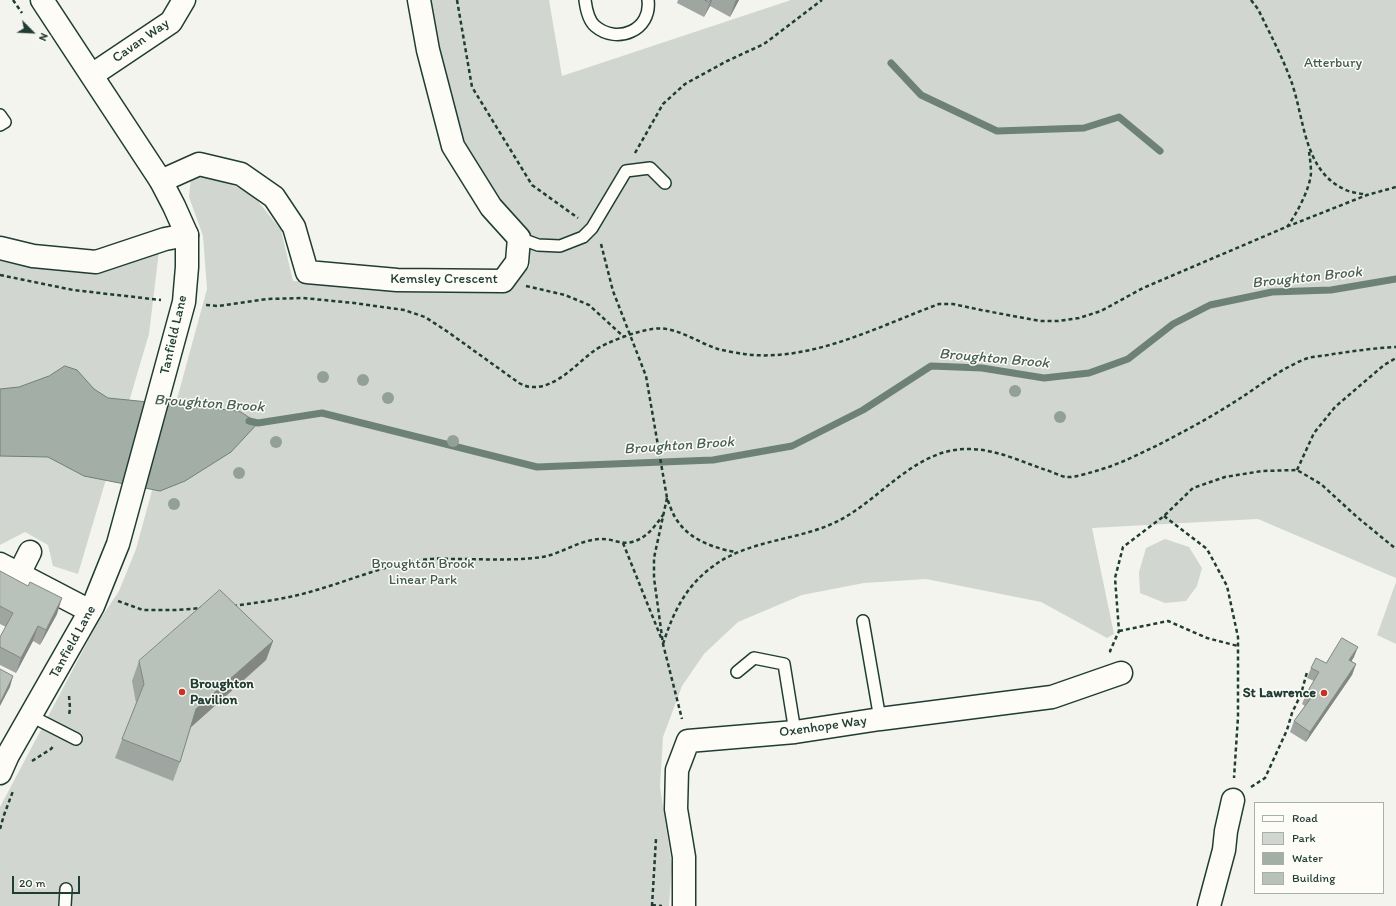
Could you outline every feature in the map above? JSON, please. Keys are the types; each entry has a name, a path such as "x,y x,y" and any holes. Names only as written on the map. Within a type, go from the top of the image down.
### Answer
{"street":[{"name":"Tanfield Lane","path":"0,773 8,755 94,603 118,544 184,302 187,267 187,235 161,181 42,0"},
{"name":"Cavan Way","path":"92,75 171,22 184,0"},
{"path":"419,0 428,50 453,146 491,207 519,238"},
{"name":"Kemsley Crescent","path":"161,181 199,164 241,174 274,197 294,226 307,272 397,280 503,281 517,262 519,238"},
{"path":"0,248 33,256 96,262 165,239 187,235"},
{"path":"5,567 30,552"},
{"path":"5,567 94,603"},
{"name":"Oxenhope Way","path":"688,741 795,732 880,719 1052,697 1121,673"},
{"path":"684,906 684,857 676,809 677,770 688,741"},
{"path":"1209,906 1224,850 1226,831 1233,800"}],"lane":[{"path":"585,0 587,11 594,25 611,35 628,34 644,22 649,6 648,0"},
{"path":"0,115 5,122 0,125"},
{"path":"519,238 538,246 560,246 583,237 592,228 626,172 650,168 665,183"},
{"path":"863,621 880,719"},
{"path":"737,672 754,658 784,664 795,732"},
{"path":"31,716 76,739"},
{"path":"65,906 66,889"}],"path":[{"path":"13,0 22,13"},
{"path":"457,0 472,87 532,185 598,233 612,291 646,376 667,498 672,512 679,524 692,535 721,550 736,552"},
{"path":"626,172 644,136 663,104 685,84 764,44 822,0"},
{"path":"1251,0 1258,9 1291,78 1309,150 1311,175 1295,216 1286,227"},
{"path":"1309,150 1326,177 1336,185 1348,191 1367,195"},
{"path":"0,275 73,290 218,306 266,299 303,298 404,310 425,317 519,383 530,387 544,385 560,378 596,349 629,335 653,328 668,328 718,349 744,354 767,356 810,350 861,335 939,304 953,304 1040,320 1058,321 1079,318 1101,311 1143,288 1286,227 1367,195 1396,187"},
{"path":"503,281 565,295 589,305 624,337"},
{"path":"663,644 674,613 687,592 698,579 712,567 736,552 810,533 836,522 859,507 915,465 930,457 948,451 969,449 992,451 1067,477 1100,470 1132,457 1177,435 1217,413 1283,371 1309,358 1396,347"},
{"path":"1297,470 1314,433 1334,407 1384,365 1396,358"},
{"path":"1121,673 1110,651 1119,631 1115,578 1123,547 1164,516 1193,488 1225,477 1262,471 1297,470 1321,484 1357,517 1396,549"},
{"path":"667,498 654,558 654,578 663,644 688,741"},
{"path":"229,606 271,601 305,593 384,568 430,559 517,559 543,557 599,539 631,543 642,538 652,530 663,515"},
{"path":"1164,516 1207,549 1227,586 1238,637 1238,717 1233,800"},
{"path":"623,543 663,644"},
{"path":"94,603 143,610 207,608"},
{"path":"1119,631 1168,621 1207,638 1238,646"},
{"path":"1233,800 1265,778 1287,730 1292,713 1302,694 1307,672"},
{"path":"657,836 652,906 665,906"}],"green space":[{"name":"Broughton Brook Linear Park","path":"429,0 549,0 562,76 791,0 1396,0 1396,578 1258,519 1092,528 1114,634 1107,638 1041,602 926,579 864,583 802,595 738,622 704,654 682,686 663,737 660,787 672,866 669,906 0,906 0,807 97,624 119,591 136,549 207,289 203,236 189,197 191,177 214,176 253,195 281,230 293,281 507,289 530,266 527,231 491,189 461,138"},
{"path":"159,251 149,334 78,574 53,566 48,545 25,532 0,545 0,256"},
{"path":"1165,539 1189,547 1202,568 1197,586 1186,601 1165,603 1140,593 1139,572 1146,548"},
{"path":"1396,582 1396,644 1377,635"}],"water":[{"path":"65,366 77,370 94,389 108,398 239,411 258,423 231,452 185,481 160,491 84,476 48,457 0,456 0,389 19,387 49,376"}],"building":[{"path":"0,571 28,586 30,582 62,598 46,630 38,626 21,658 0,647 0,637 13,613 0,606"},
{"name":"Broughton Pavilion","path":"220,590 273,641 196,709 180,762 122,739 144,684 139,661"},
{"name":"St Lawrence","path":"1342,638 1358,647 1349,660 1356,664 1310,732 1294,721 1311,698 1306,694 1319,672 1311,668 1316,658 1326,663"},
{"path":"0,669 13,676 0,703"}],"waterway":[{"path":"891,63 921,95 997,131 1084,128 1119,117 1160,151"},
{"name":"Broughton Brook","path":"249,421 258,423 322,413 537,467 713,460 792,446 863,410 931,366 982,368 1044,378 1089,373 1128,359 1173,324 1210,305 1272,292 1331,290 1396,279"}],"place":[{"name":"Broughton Pavilion","path":"182,692"},
{"name":"St Lawrence","path":"1324,693"}],"park label":[{"name":"Atterbury","path":"1333,63"}]}
